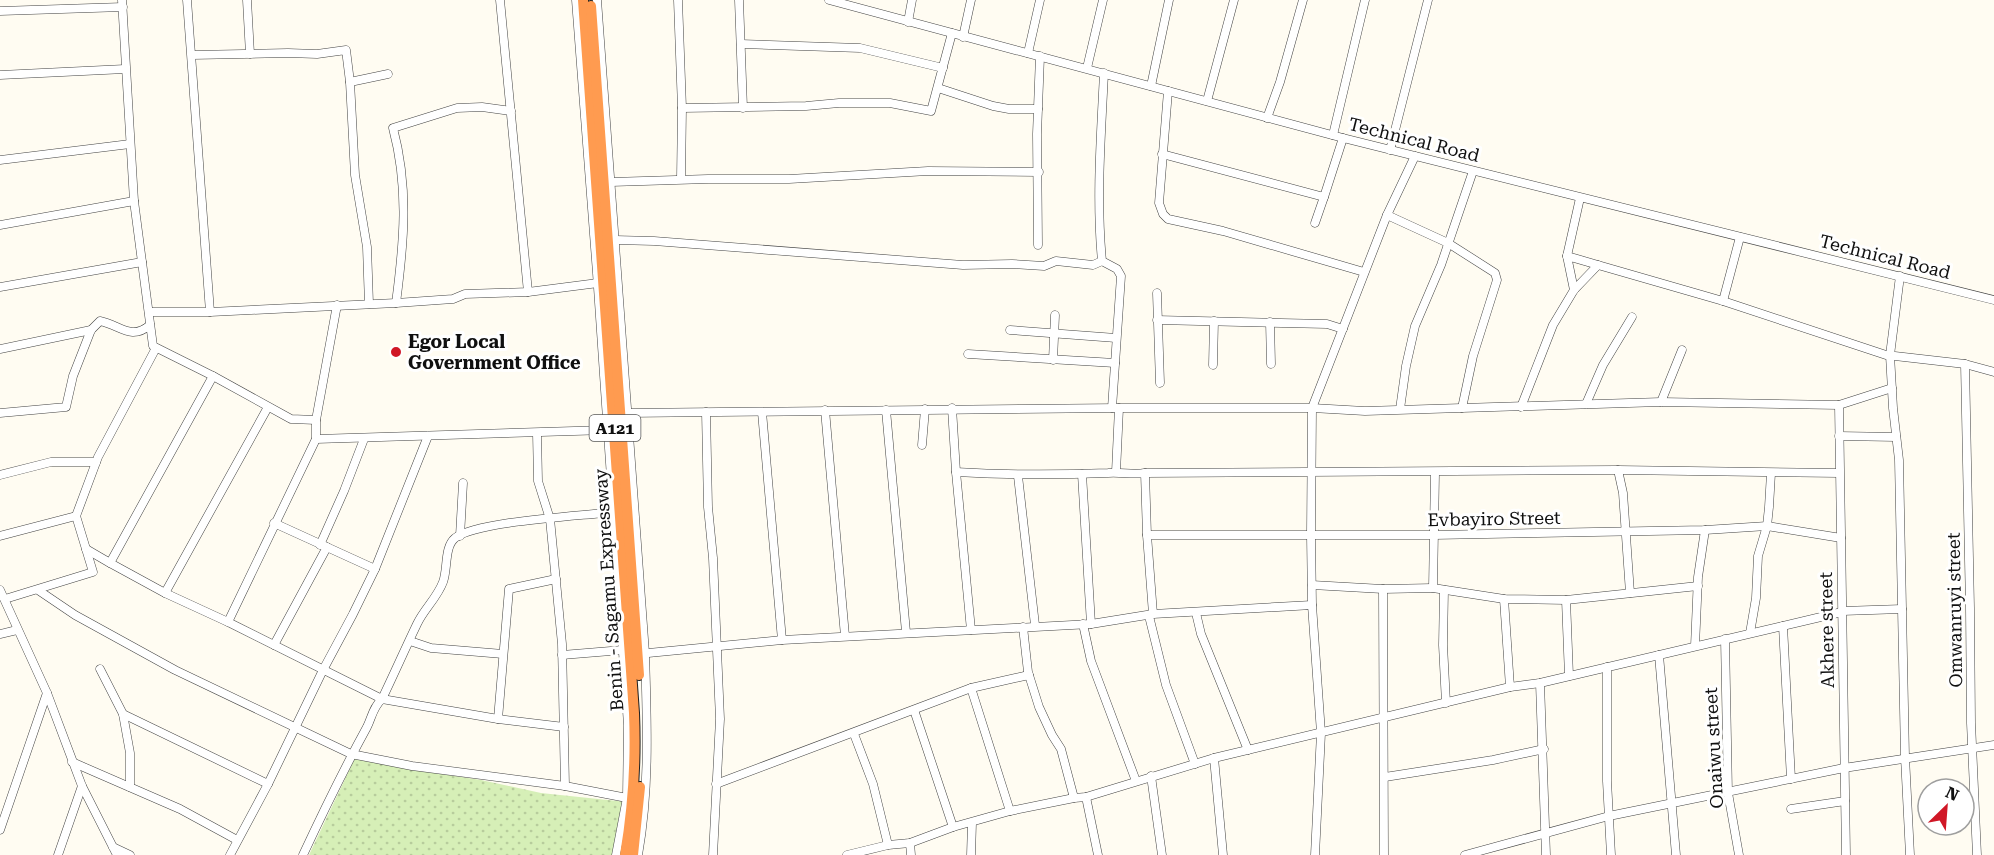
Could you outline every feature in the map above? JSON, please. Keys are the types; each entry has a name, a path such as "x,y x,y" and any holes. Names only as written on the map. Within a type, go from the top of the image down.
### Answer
{"highway":[{"name":"Benin - Sagamu Expressway","path":"584,0 638,713 633,789 625,855"},
{"name":"A121","path":"591,0 642,653 638,713 639,802 633,855"}],"street":[{"path":"188,0 210,312"},
{"path":"247,0 250,54"},
{"path":"501,0 528,292"},
{"path":"576,0 628,725 627,798 616,855"},
{"path":"597,0 627,413 647,754 643,823 638,855"},
{"path":"678,0 682,108 681,179"},
{"path":"739,0 743,108"},
{"name":"Technical Road","path":"829,0 1343,138 1994,300"},
{"path":"863,0 864,9"},
{"path":"908,22 912,0"},
{"path":"963,37 971,0"},
{"path":"1028,53 1040,0"},
{"path":"1087,68 1103,0"},
{"path":"1151,86 1168,0"},
{"path":"1207,101 1234,0"},
{"path":"1268,117 1303,0"},
{"path":"1333,135 1365,0"},
{"path":"1390,150 1428,0"},
{"path":"0,12 122,3 134,201 152,341 156,348 268,407 291,418 315,420"},
{"path":"682,108 890,103 930,112 952,33"},
{"path":"741,44 860,48 943,68"},
{"path":"192,55 317,54 346,50 351,82 355,175 367,247 369,304"},
{"path":"1038,245 1040,56"},
{"path":"0,75 125,69"},
{"path":"1102,261 1100,173 1104,73"},
{"path":"351,82 388,74"},
{"path":"938,88 993,106 1009,109 1038,109"},
{"path":"1168,91 1159,203 1163,214 1168,219 1222,231 1364,272"},
{"path":"396,303 404,246 405,207 401,158 393,128 457,108 482,107 512,111"},
{"path":"1315,223 1343,138"},
{"path":"0,160 130,144"},
{"path":"1162,154 1324,197"},
{"path":"1315,855 1321,733 1312,605 1312,408 1386,215 1415,156"},
{"path":"611,182 681,179 789,179 928,171 1039,172"},
{"path":"1400,409 1415,326 1441,265 1473,171"},
{"path":"1574,290 1567,256 1580,198"},
{"path":"0,225 134,201"},
{"path":"1386,215 1448,243 1495,273 1497,280 1473,356 1462,408"},
{"path":"1723,301 1740,237"},
{"path":"615,240 963,265 1044,266 1056,261 1093,265 1102,261"},
{"path":"1567,256 1723,301 1890,355 1965,364 1994,372"},
{"path":"1102,261 1117,269 1121,276 1114,363 1116,472"},
{"path":"0,287 142,262"},
{"path":"1521,407 1553,326 1574,290 1598,266"},
{"path":"1900,276 1890,355 1899,460 1905,758 1910,855"},
{"path":"149,312 210,312 396,303 453,299 465,294 528,292 598,283"},
{"path":"1157,293 1160,383"},
{"path":"228,621 316,439 315,420 337,305"},
{"path":"1053,360 1055,315"},
{"path":"1586,404 1603,365 1632,317"},
{"path":"1157,320 1327,324 1343,329"},
{"path":"0,413 66,407 73,376 91,330 100,321 135,333 142,332 150,325"},
{"path":"1213,365 1214,321"},
{"path":"1270,322 1271,364"},
{"path":"0,349 91,330"},
{"path":"1010,330 1116,339"},
{"path":"5,599 91,574 93,569 76,516 96,462 156,348"},
{"path":"1661,402 1682,350"},
{"path":"968,354 1114,363"},
{"name":"Omwanruyi street","path":"1965,364 1972,749 1977,855"},
{"path":"110,563 213,376"},
{"path":"627,413 952,408 1312,408 1365,411 1661,402 1839,405 1892,388"},
{"name":"Akhere street","path":"1839,405 1846,855"},
{"path":"165,593 268,407"},
{"path":"952,408 971,630"},
{"path":"922,445 925,409"},
{"path":"825,410 845,636"},
{"path":"886,410 906,632"},
{"path":"762,411 782,640"},
{"path":"706,412 708,507 713,558 720,719 713,855"},
{"path":"316,439 607,430"},
{"path":"537,433 538,481 550,519 562,654 565,786"},
{"path":"230,855 375,569 428,436"},
{"path":"1839,436 1896,437"},
{"path":"274,645 323,546 364,439"},
{"path":"0,475 51,462 96,462"},
{"path":"956,472 1018,476 1116,472 1135,475 1145,473 1435,473 1618,470 1839,473"},
{"path":"1618,470 1623,493 1630,593"},
{"path":"1145,473 1151,615 1166,685 1195,764"},
{"path":"1433,588 1435,473"},
{"path":"1750,633 1756,598 1758,556 1767,526 1771,473"},
{"path":"1082,474 1087,624 1091,661 1136,781"},
{"path":"1018,476 1035,626"},
{"path":"460,536 463,483"},
{"path":"303,855 418,622 439,592 444,580 449,549 454,539 471,531 518,522 613,512"},
{"path":"0,536 76,516"},
{"path":"274,523 375,569"},
{"name":"Evbayiro Street","path":"1147,534 1434,535 1705,530 1767,526 1841,538"},
{"path":"1695,646 1698,586 1705,530"},
{"path":"86,549 165,593 228,621 382,699 498,719 564,727"},
{"path":"498,719 509,589 556,579"},
{"path":"1312,585 1383,589 1433,588 1504,599 1566,600 1698,586"},
{"path":"1383,589 1384,855"},
{"path":"0,590 47,693 82,786 117,855"},
{"path":"38,590 75,615 175,670 351,754 412,766 565,786 627,798"},
{"path":"1444,590 1443,645 1446,703"},
{"path":"1504,599 1510,687"},
{"path":"1566,600 1569,676"},
{"path":"642,653 782,640 1087,624 1151,615 1312,605"},
{"path":"847,855 888,845 910,843 953,827 1011,812 1086,797 1214,758 1510,687 1540,683 1842,612 1902,609"},
{"path":"1196,613 1201,634 1248,750"},
{"path":"1783,626 1791,779"},
{"path":"1023,627 1029,675 1039,707 1061,749 1074,798"},
{"path":"0,634 17,630"},
{"name":"Onaiwu street","path":"1725,639 1728,793 1739,855"},
{"path":"410,641 431,648 503,654"},
{"path":"562,654 622,650"},
{"path":"1659,655 1676,855"},
{"path":"1607,667 1611,855"},
{"path":"100,669 123,714 130,753 130,787"},
{"path":"716,784 854,734 971,688 1029,675"},
{"path":"1540,683 1546,855"},
{"path":"971,688 1011,812"},
{"path":"0,830 47,693"},
{"path":"914,710 953,827"},
{"path":"123,714 268,784"},
{"path":"854,734 873,784 888,845"},
{"path":"1465,855 1609,816 1844,768 1994,745"},
{"path":"1385,777 1493,760 1544,749"},
{"path":"1214,758 1223,855"},
{"path":"72,762 180,808 237,840"},
{"path":"1151,776 1162,855"},
{"path":"58,855 82,786"},
{"path":"1086,797 1098,855"},
{"path":"1791,809 1845,801"},
{"path":"971,855 972,823"},
{"path":"910,843 911,855"},
{"path":"113,846 130,855"}],"green space":[{"path":"355,758 541,793 627,802 620,855 309,855"}],"place":[{"name":"Egor Local Government Office","path":"396,352"}]}
